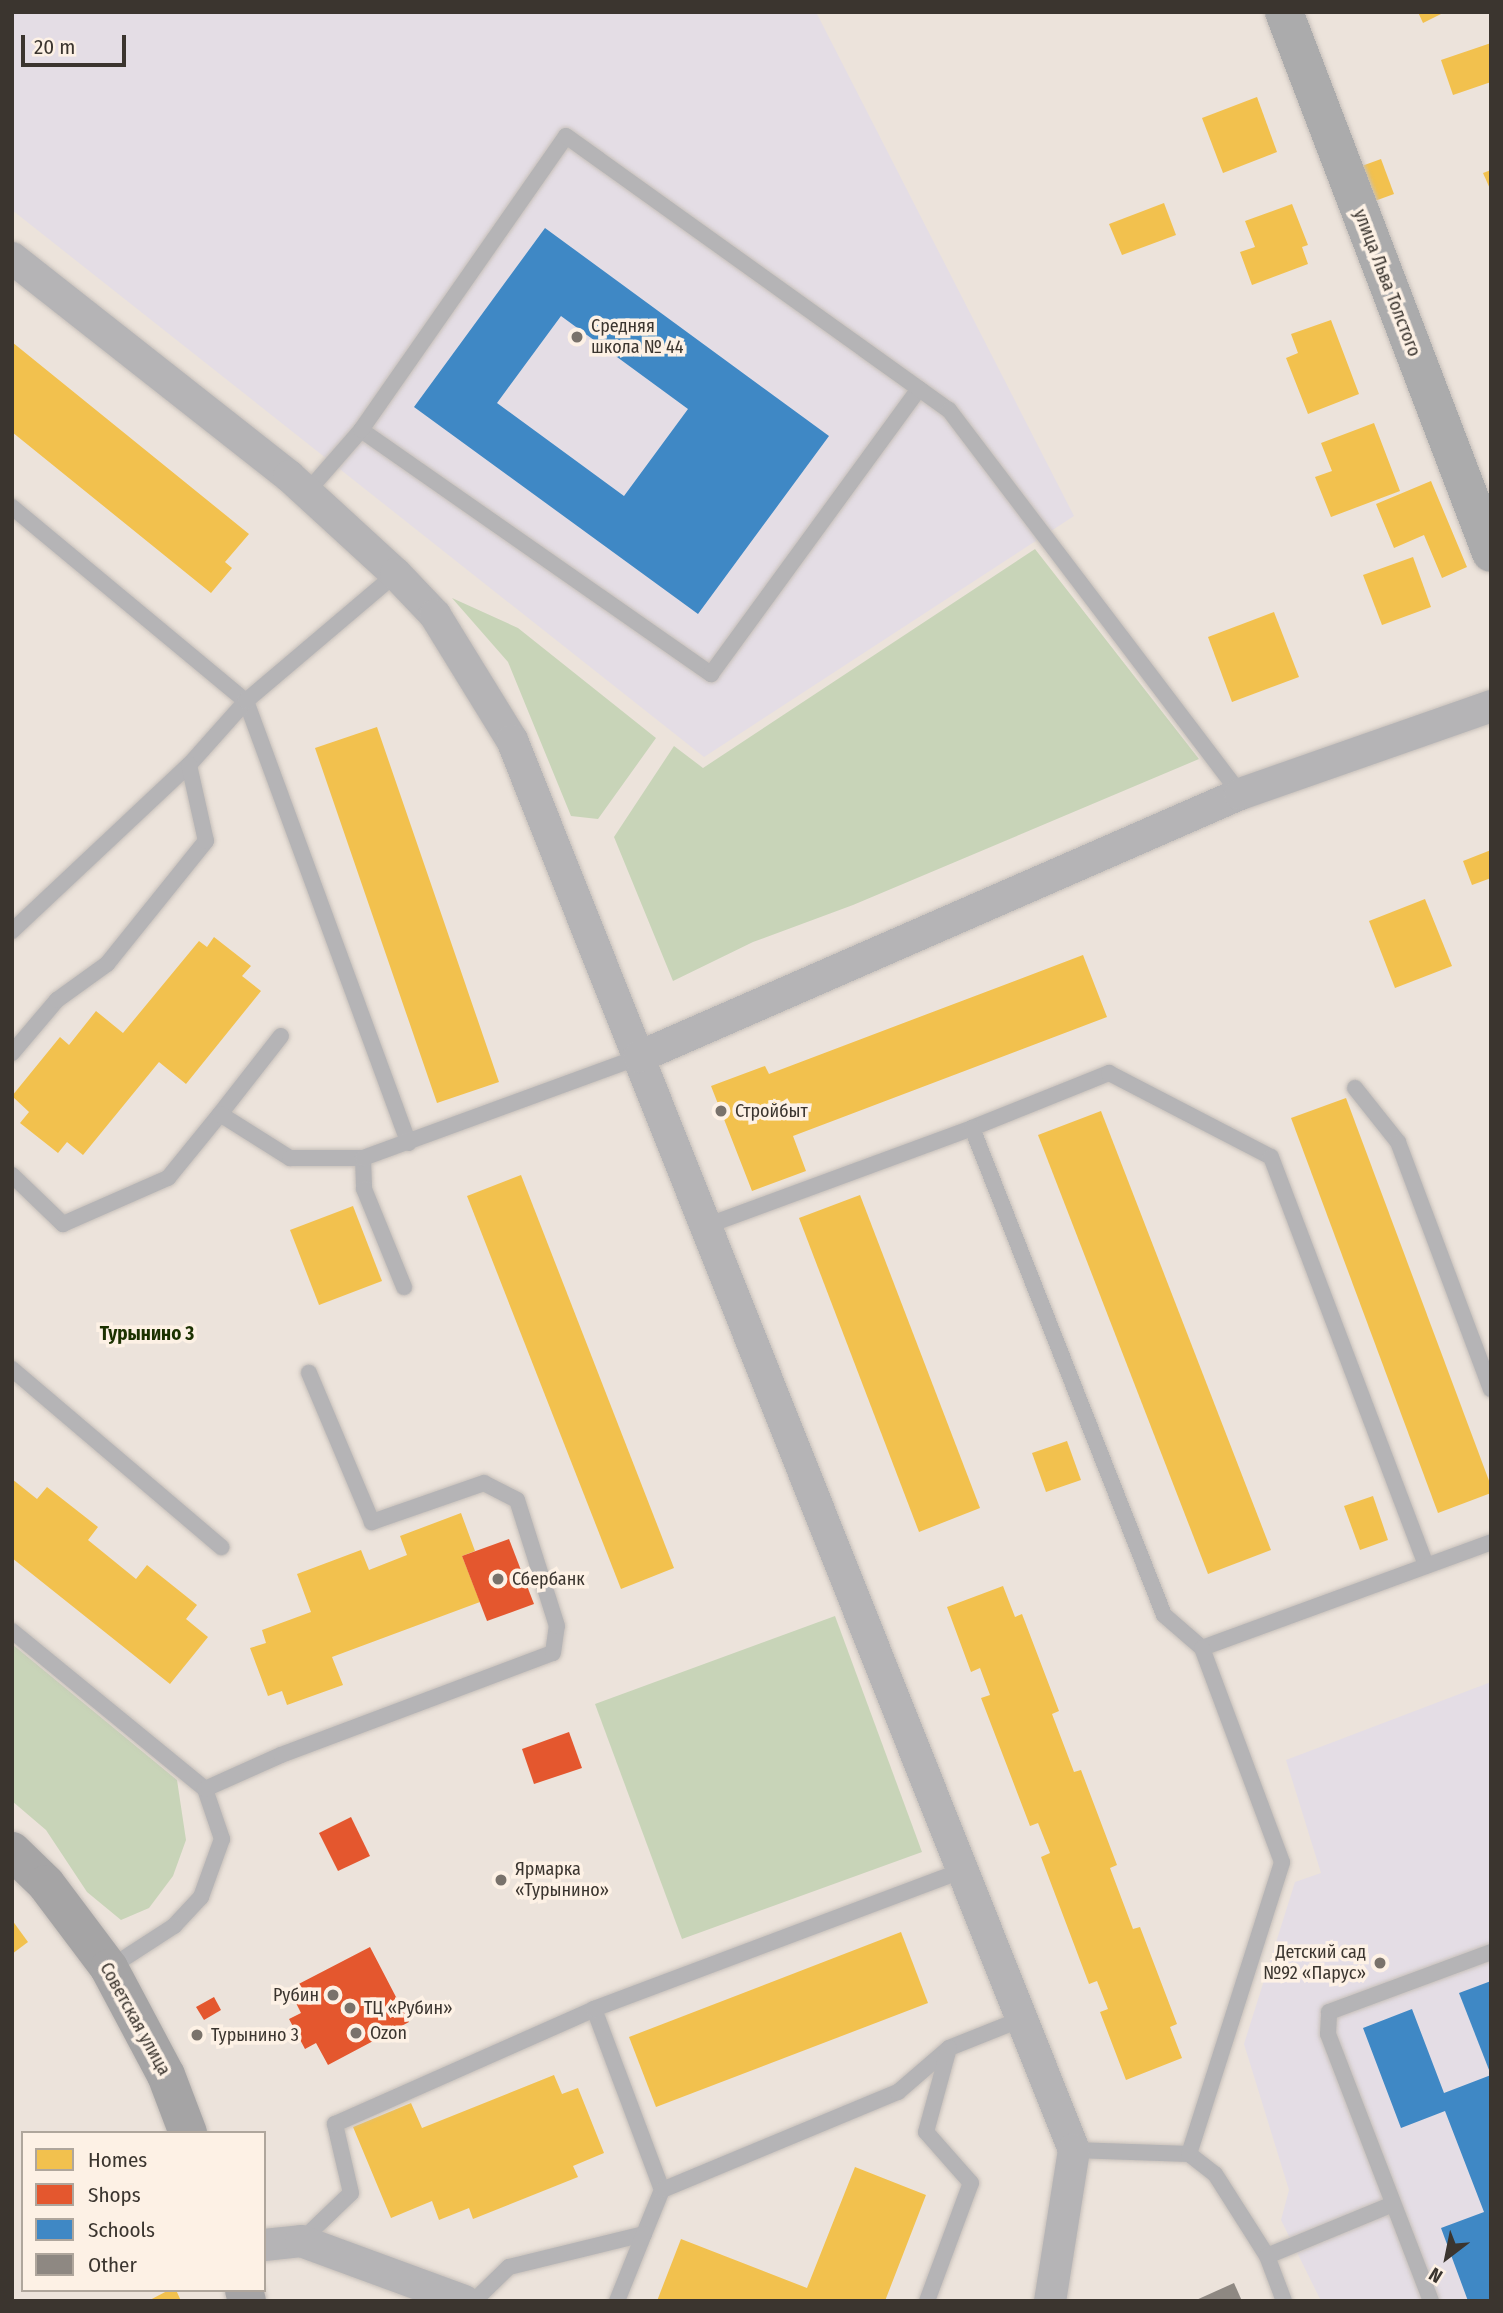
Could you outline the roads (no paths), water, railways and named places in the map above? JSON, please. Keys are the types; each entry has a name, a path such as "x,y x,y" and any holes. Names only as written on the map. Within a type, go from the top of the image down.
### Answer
{"main road":[{"name":"Советская улица","path":"12,1851 46,1884 109,1968 166,2075 187,2131"}],"street":[{"name":"улица Льва Толстого","path":"1283,12 1484,510 1491,553"},
{"path":"12,258 307,492 396,574 435,615 512,740 1074,2150 1050,2301"},
{"path":"639,1057 1240,794 1491,706"},
{"path":"266,2245 301,2241 405,2290 464,2301"}],"lane":[{"path":"307,492 361,430 566,136 949,410 1240,794"},
{"path":"361,430 711,674 919,388"},
{"path":"12,507 246,701 409,1143"},
{"path":"12,931 189,765 246,701 396,574"},
{"path":"12,1053 57,1000 107,964 206,841 189,765"},
{"path":"12,1175 63,1224 168,1178 281,1036"},
{"path":"220,1114 290,1158 363,1158 639,1057"},
{"path":"706,1226 972,1128 1109,1073 1271,1157 1426,1566"},
{"path":"1355,1088 1398,1142 1491,1389"},
{"path":"972,1128 1164,1615 1202,1648 1282,1862 1189,2154"},
{"path":"363,1158 364,1189 404,1287"},
{"path":"12,1369 221,1547"},
{"path":"205,1789 281,1755 553,1653 557,1626 517,1500 484,1483 372,1522 309,1373"},
{"path":"1202,1648 1491,1542"},
{"path":"12,1631 205,1789 222,1839 201,1897 173,1926 109,1968"},
{"path":"301,2241 351,2193 335,2124 594,2009 963,1870"},
{"path":"1431,2301 1328,2034 1329,2012 1491,1952"},
{"path":"594,2009 662,2190 617,2301"},
{"path":"662,2190 898,2092 949,2048 1022,2019"},
{"path":"927,2301 971,2183 926,2132 949,2048"},
{"path":"1074,2150 1189,2154 1215,2174 1267,2256 1284,2301"},
{"path":"1267,2256 1393,2204"},
{"path":"474,2301 509,2267 644,2234"}],"place":[{"name":"Средняя школа № 44","path":"577,337"},
{"name":"Стройбыт","path":"721,1111"},
{"name":"Сбербанк","path":"498,1579"},
{"name":"Ярмарка «Турынино»","path":"501,1880"},
{"name":"Детский сад №92 «Парус»","path":"1380,1963"},
{"name":"Рубин","path":"333,1995"},
{"name":"ТЦ «Рубин»","path":"350,2008"},
{"name":"Ozon","path":"356,2033"},
{"name":"Турынино 3","path":"197,2035"}],"district":[{"name":"Турынино 3","path":"147,1334"}]}
